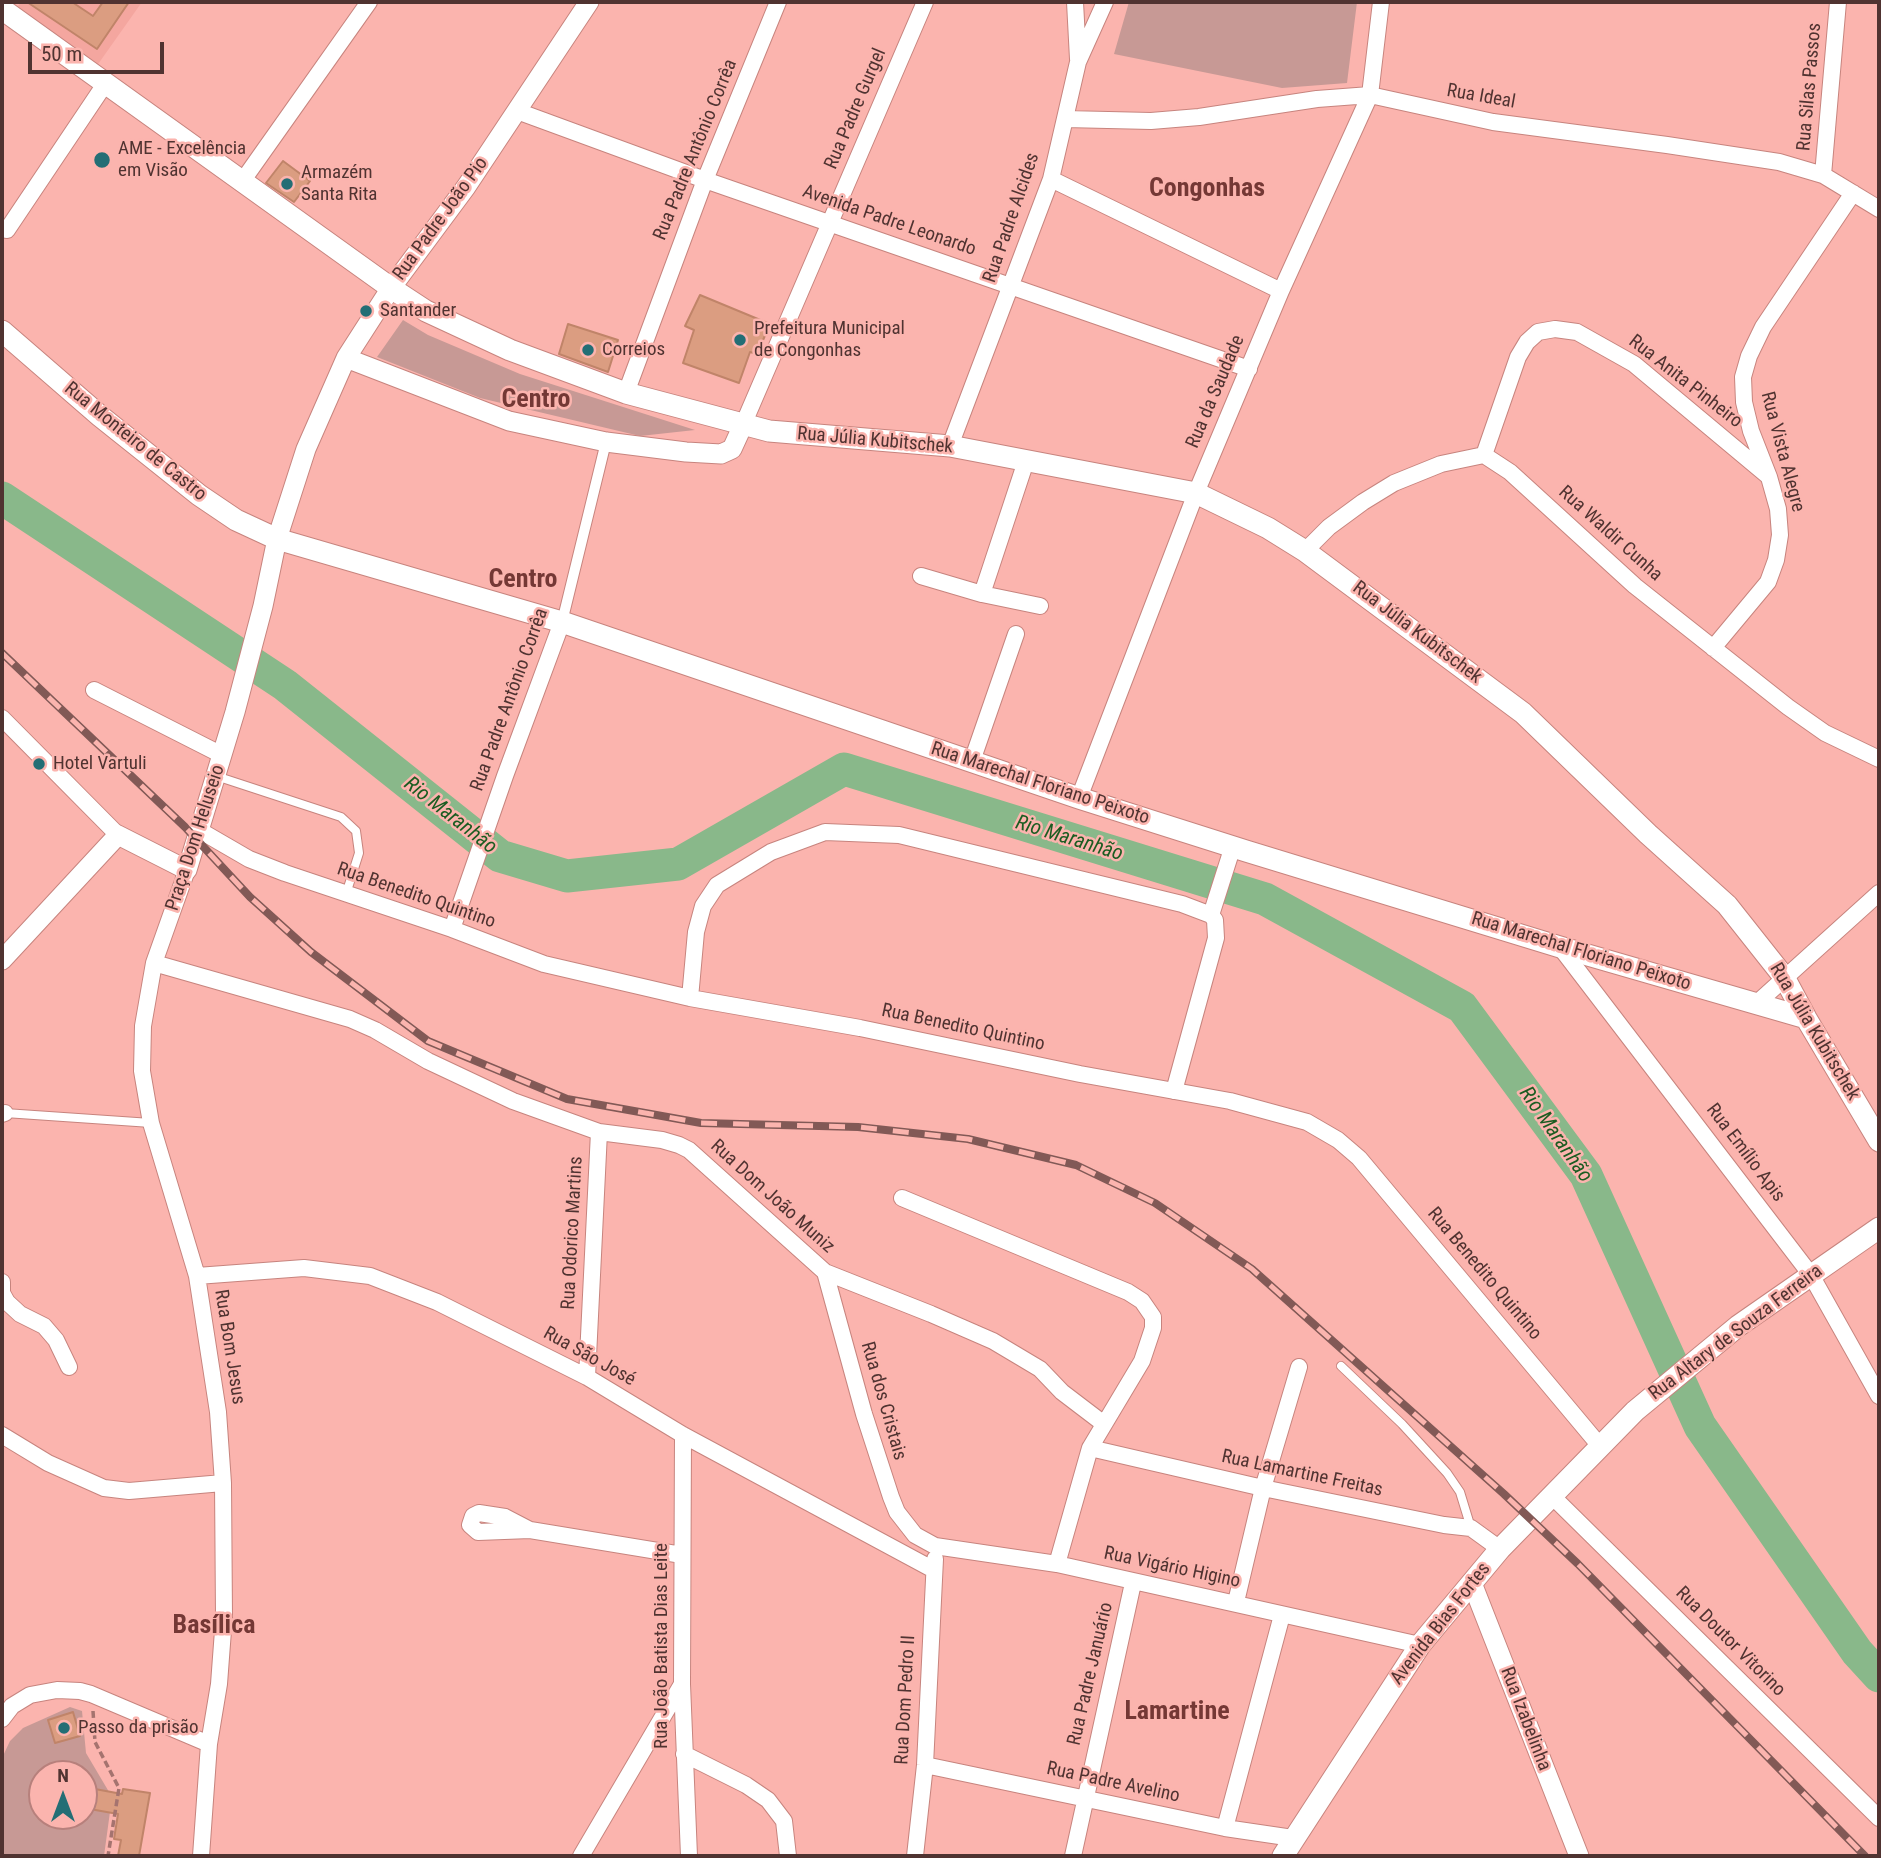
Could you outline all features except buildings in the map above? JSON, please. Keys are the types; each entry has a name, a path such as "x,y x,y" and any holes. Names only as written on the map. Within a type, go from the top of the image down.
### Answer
{"main road":[{"name":"Rua Júlia Kubitschek","path":"2,9 391,288 426,311 510,350 626,393 743,425 769,431 950,446 1196,493 1268,528 1305,551 1523,713 1648,834 1727,905 1784,977 1879,1141"},
{"name":"Rua Monteiro de Castro","path":"2,331 100,416 200,495 236,520 277,539"},
{"name":"Rua Marechal Floriano Peixoto","path":"277,539 562,622 1079,798 1230,855 1806,1018"},
{"name":"Rua Altary de Souza Ferreira","path":"1600,1446 1635,1410 1738,1326 1879,1228"},
{"name":"Avenida Bias Fortes","path":"1288,1847 1420,1645 1500,1549 1600,1446"}],"street":[{"path":"241,183 369,2"},
{"name":"Rua Padre João Pio","path":"263,607 277,539 306,449 346,358 391,288 466,187 589,2"},
{"name":"Rua Padre Antônio Corrêa","path":"626,393 705,180 778,2"},
{"name":"Rua Padre Gurgel","path":"743,425 925,2"},
{"path":"1075,2 1079,62"},
{"name":"Rua Padre Alcides","path":"950,446 1051,179 1079,62 1105,2"},
{"name":"Rua da Saudade","path":"1079,798 1196,493 1281,291 1370,95 1381,2"},
{"name":"Rua Silas Passos","path":"1823,175 1838,2"},
{"path":"7,230 106,84"},
{"name":"Rua Ideal","path":"1065,119 1151,121 1199,117 1317,99 1370,95 1493,122 1779,162 1823,175 1879,209"},
{"name":"Avenida Padre Leonardo","path":"517,111 705,180 1249,369"},
{"path":"1051,179 1281,291"},
{"name":"Rua Vista Alegre","path":"1713,648 1768,582 1776,560 1780,535 1778,509 1751,431 1744,402 1744,377 1749,356 1763,327 1853,193"},
{"name":"Rua Anita Pinheiro","path":"1484,455 1518,357 1527,342 1538,332 1556,329 1577,332 1634,364 1769,477"},
{"path":"346,358 509,421 606,442 721,454 732,449 743,425"},
{"name":"Rua Padre Antônio Corrêa","path":"452,929 562,622 606,442"},
{"path":"1305,551 1329,527 1394,483 1441,464 1484,455"},
{"name":"Rua Waldir Cunha","path":"1484,455 1510,472 1635,586 1788,708 1825,733 1879,759"},
{"path":"982,594 1026,461"},
{"path":"921,576 1040,607"},
{"name":"Praça Dom Heluseio","path":"154,964 200,830 263,607"},
{"path":"972,761 1016,634"},
{"path":"94,690 222,755"},
{"path":"2,718 118,835 187,870"},
{"name":"Rua Benedito Quintino","path":"200,830 249,859 452,929 544,964 690,998 860,1028 1080,1074 1230,1101 1307,1122 1338,1140 1359,1158 1600,1446"},
{"path":"690,998 699,919 703,906 717,885 771,852 825,832 899,835 1182,904 1210,915 1215,920 1216,938 1174,1091"},
{"path":"2,960 118,835"},
{"path":"1210,915 1230,855"},
{"path":"1756,1004 1879,893"},
{"name":"Rua Emílio Apis","path":"1559,947 1811,1275 1879,1396"},
{"name":"Rua Bom Jesus","path":"154,964 142,1037 142,1071 151,1123 197,1276 218,1412 223,1483 224,1617 219,1684 209,1744 201,1856"},
{"name":"Rua Dom João Muniz","path":"154,964 350,1019 375,1030 428,1061 513,1101 598,1132 662,1140 688,1150 825,1272 940,1317 992,1341 1040,1368 1062,1392 1104,1424"},
{"name":"Rua Odorico Martins","path":"587,1377 598,1132"},
{"path":"902,1198 1128,1292 1142,1301 1153,1317 1151,1337 1142,1361 1090,1448 1057,1564"},
{"name":"Rua São José","path":"197,1276 304,1268 370,1276 437,1302 587,1377 683,1435 934,1570"},
{"name":"Rua dos Cristais","path":"825,1272 864,1414 891,1497 897,1512 915,1535"},
{"path":"2,1282 2,1293 7,1302 20,1314 44,1326 56,1340 69,1367"},
{"path":"1236,1602 1263,1488 1299,1367"},
{"path":"2,1435 48,1462 104,1488 129,1491 223,1483"},
{"name":"Rua João Batista Dias Leite","path":"683,1435 682,1684 689,1856"},
{"name":"Rua Lamartine Freitas","path":"1090,1448 1263,1488 1471,1528 1500,1549"},
{"name":"Rua Doutor Vitorino","path":"1552,1495 1879,1818"},
{"path":"530,1530 682,1555"},
{"name":"Rua Vigário Higino","path":"915,1535 936,1546 1057,1564 1420,1645"},
{"name":"Rua Dom Pedro II","path":"915,1856 925,1765 936,1546"},
{"name":"Rua Padre Januário","path":"1073,1856 1133,1583"},
{"name":"Rua Izabelinha","path":"1472,1583 1579,1856"},
{"path":"1226,1828 1282,1615"},
{"path":"581,1856 682,1684"},
{"path":"2,1719 12,1706 30,1695 57,1690 91,1694 209,1744"},
{"path":"684,1754 746,1785 768,1800 784,1821 788,1856"},
{"name":"Rua Padre Avelino","path":"925,1765 1226,1828 1288,1847"}],"lane":[{"path":"215,776 341,817 356,831 359,852 346,894"},
{"path":"3,1113 151,1123"},
{"path":"1341,1366 1402,1424 1447,1473 1460,1492 1471,1528"}],"path":[{"path":"91,1694 94,1742 119,1788 108,1856"}],"shaded area":[{"path":"21,2 142,2 96,67 15,10"},
{"path":"1129,2 1357,2 1347,83 1282,88 1114,54"},
{"path":"403,320 428,335 520,374 695,430 640,436 480,398 377,357"},
{"path":"70,1707 82,1711 86,1753 90,1760 28,1760 28,1830 98,1830 98,1773 112,1797 104,1856 2,1856 2,1758 10,1741 23,1728"}],"waterway":[{"name":"Rio Maranhão","path":"2,498 285,685 500,856 567,876 678,864 844,769 1265,899 1462,1007 1586,1175 1700,1426 1857,1652 1879,1676"}],"railway":[{"path":"2,653 185,827 250,897 311,952 428,1041 567,1099 701,1123 858,1127 968,1139 1076,1165 1155,1203 1252,1269 1504,1494 1578,1564 1865,1856"}],"place":[{"name":"AME - Excelência em Visão","path":"102,160"},
{"name":"Armazém Santa Rita","path":"287,184"},
{"name":"Santander","path":"366,311"},
{"name":"Prefeitura Municipal de Congonhas","path":"740,340"},
{"name":"Correios","path":"588,350"},
{"name":"Hotel Vartuli","path":"39,764"},
{"name":"Passo da prisão","path":"64,1728"}],"district":[{"name":"Congonhas","path":"1207,189"},
{"name":"Centro","path":"536,400"},
{"name":"Centro","path":"523,580"},
{"name":"Basílica","path":"214,1626"},
{"name":"Lamartine","path":"1177,1712"}]}
